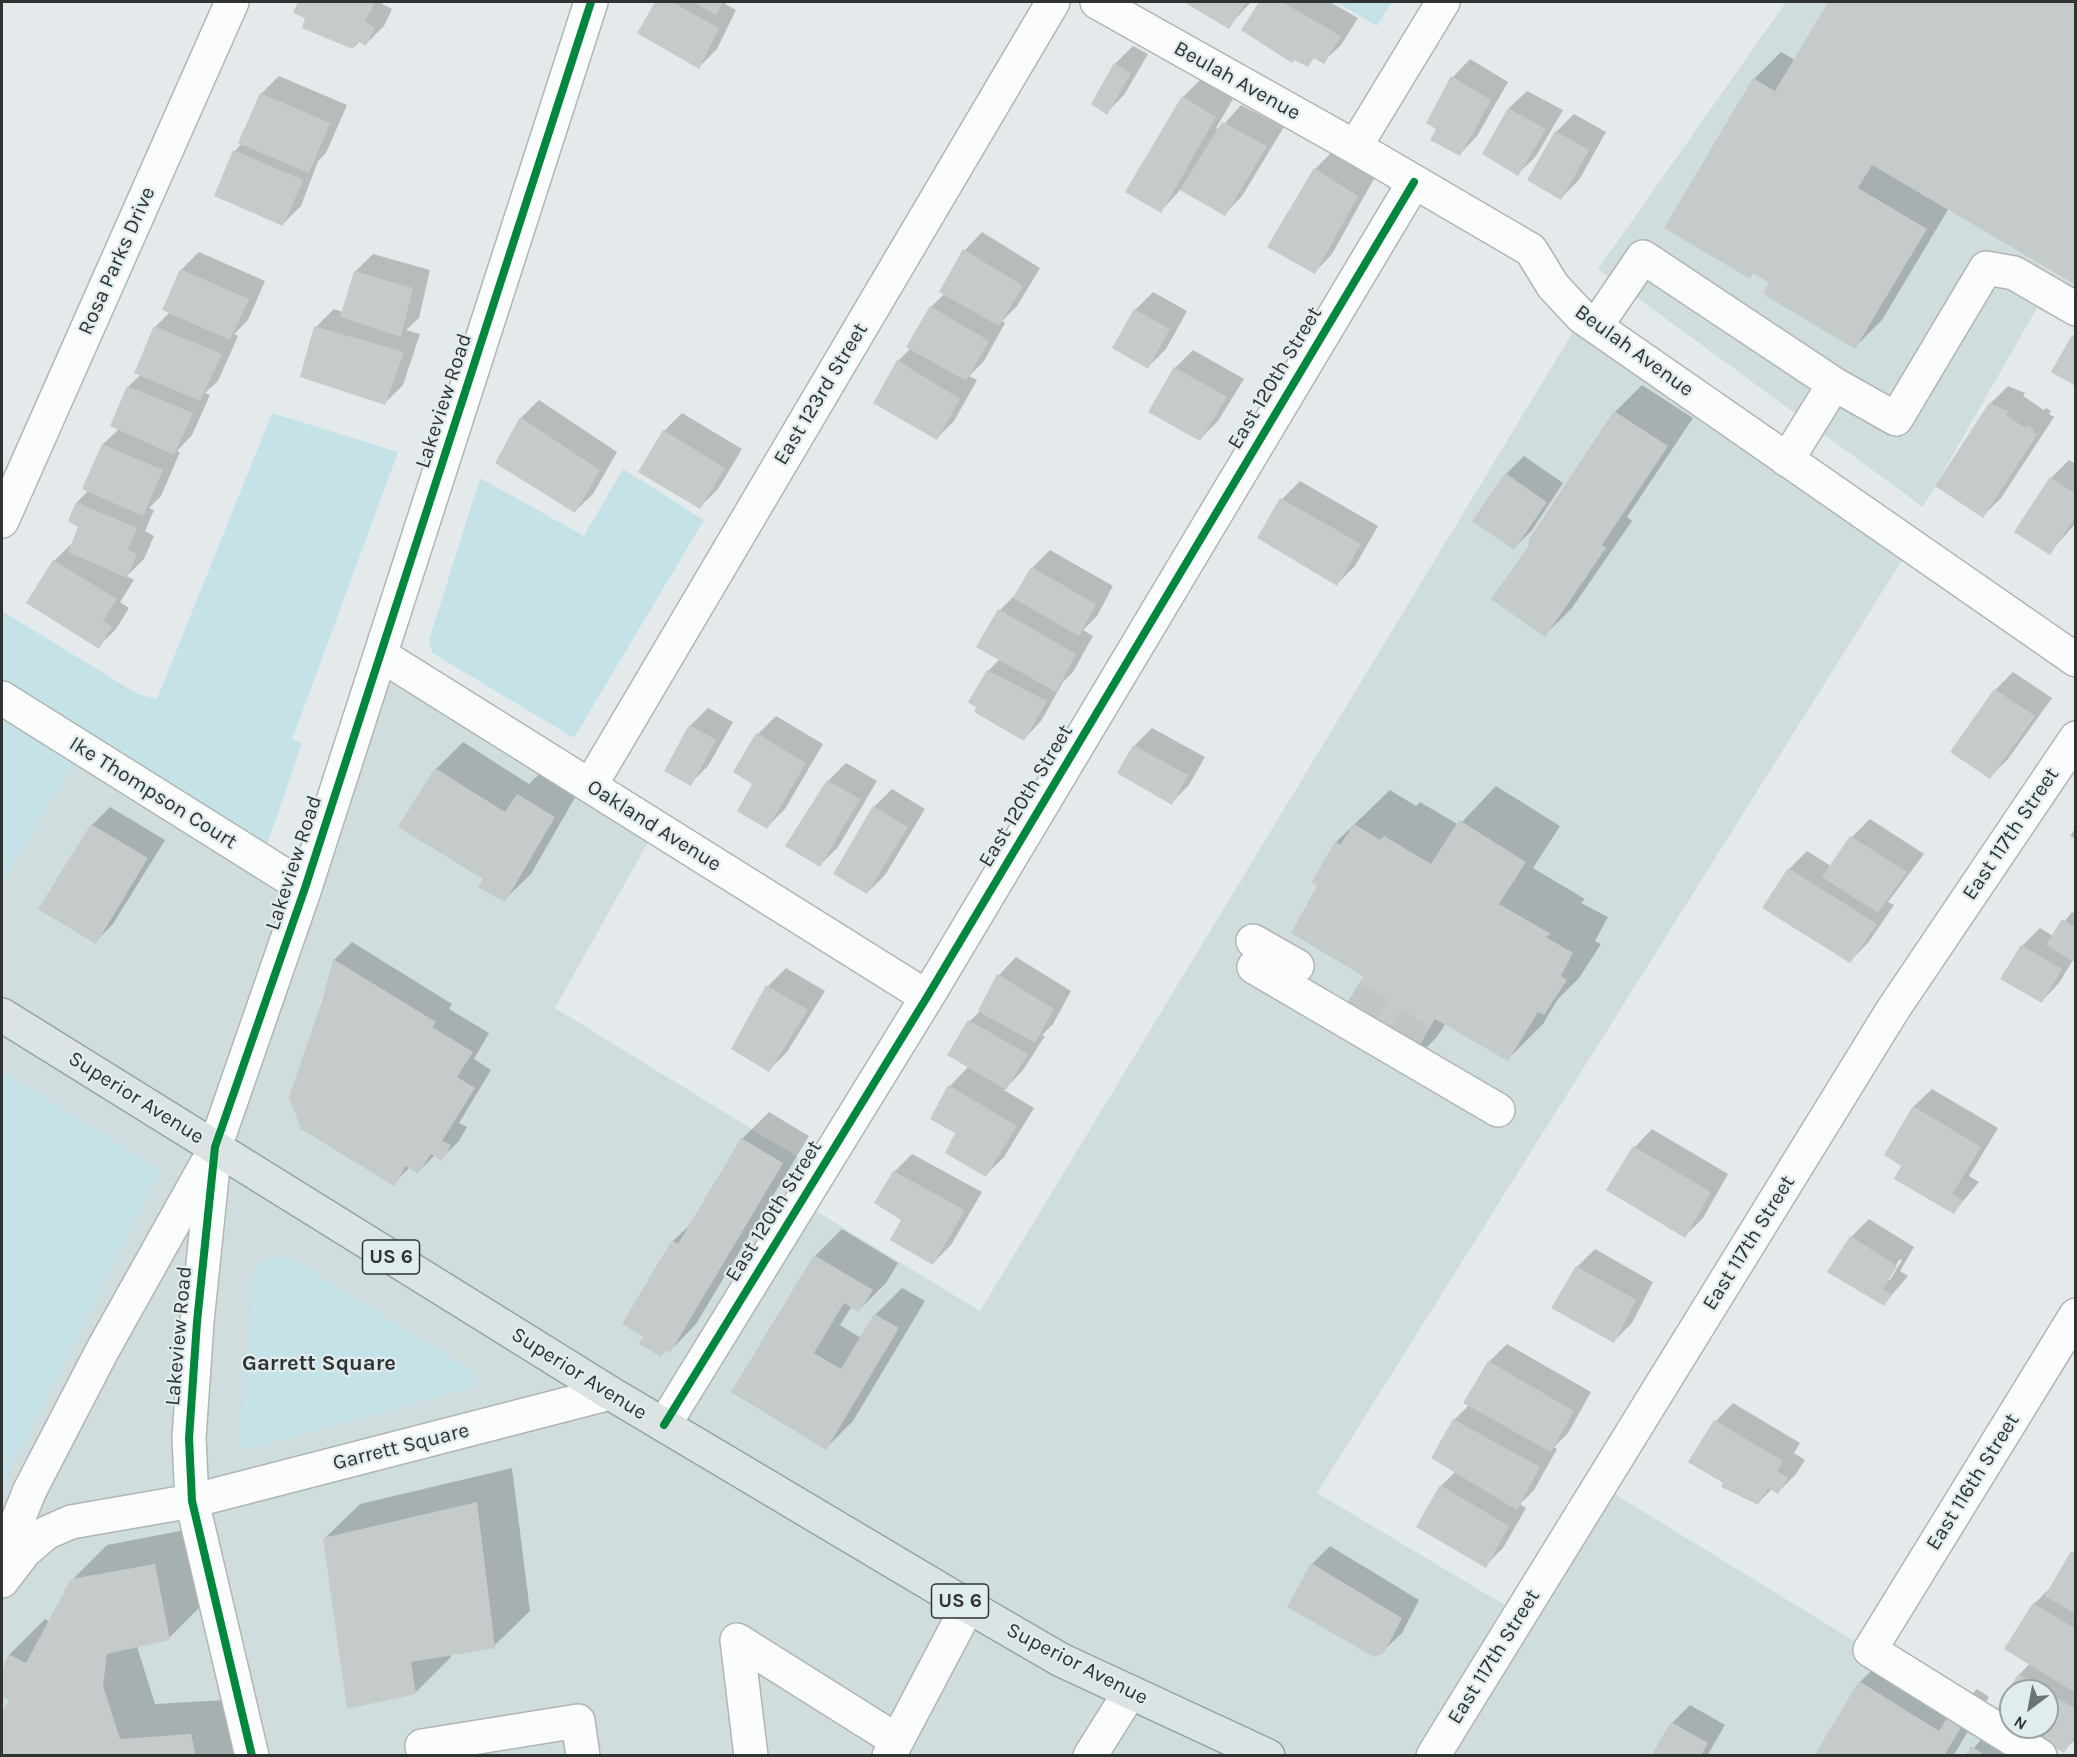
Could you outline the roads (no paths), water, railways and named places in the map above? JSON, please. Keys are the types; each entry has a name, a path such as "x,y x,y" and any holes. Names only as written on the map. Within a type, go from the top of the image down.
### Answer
{"main road":[{"name":"Superior Avenue","path":"2,1014 610,1393 968,1606 1061,1660 1268,1755"}],"street":[{"name":"Rosa Parks Drive","path":"2,521 232,2"},
{"name":"Lakeview Road","path":"252,1755 192,1501 189,1438 206,1214 215,1147 305,888 591,2"},
{"name":"East 123rd Street","path":"590,786 1053,2"},
{"name":"Beulah Avenue","path":"1097,2 1355,147 1531,250 1566,302 1596,326 2076,660"},
{"path":"1355,147 1443,2"},
{"name":"East 120th Street","path":"664,1425 927,997 1413,182"},
{"path":"1596,326 1643,257 1834,384 1896,419 1986,268 2014,273 2076,309"},
{"path":"1787,460 1834,384"},
{"name":"Oakland Avenue","path":"381,656 927,997"},
{"name":"Ike Thompson Court","path":"2,698 305,888"},
{"name":"East 117th Street","path":"1433,1755 1892,1011 2076,738"},
{"path":"1351,997 1253,954 1508,1104 1422,1041"},
{"path":"2,1558 30,1490 97,1361 215,1147"},
{"name":"East 116th Street","path":"2040,1755 1870,1650 2076,1315"},
{"name":"Garrett Square","path":"2,1581 24,1552 46,1533 71,1522 192,1501 610,1393"},
{"path":"751,1755 737,1640 893,1748 968,1606"},
{"path":"1089,1755 1130,1692"},
{"path":"424,1755 422,1746 578,1721 583,1755"}],"tunnel":[{"path":"1351,997 1422,1041"}],"district":[{"name":"Garrett Square","path":"319,1364"}]}
